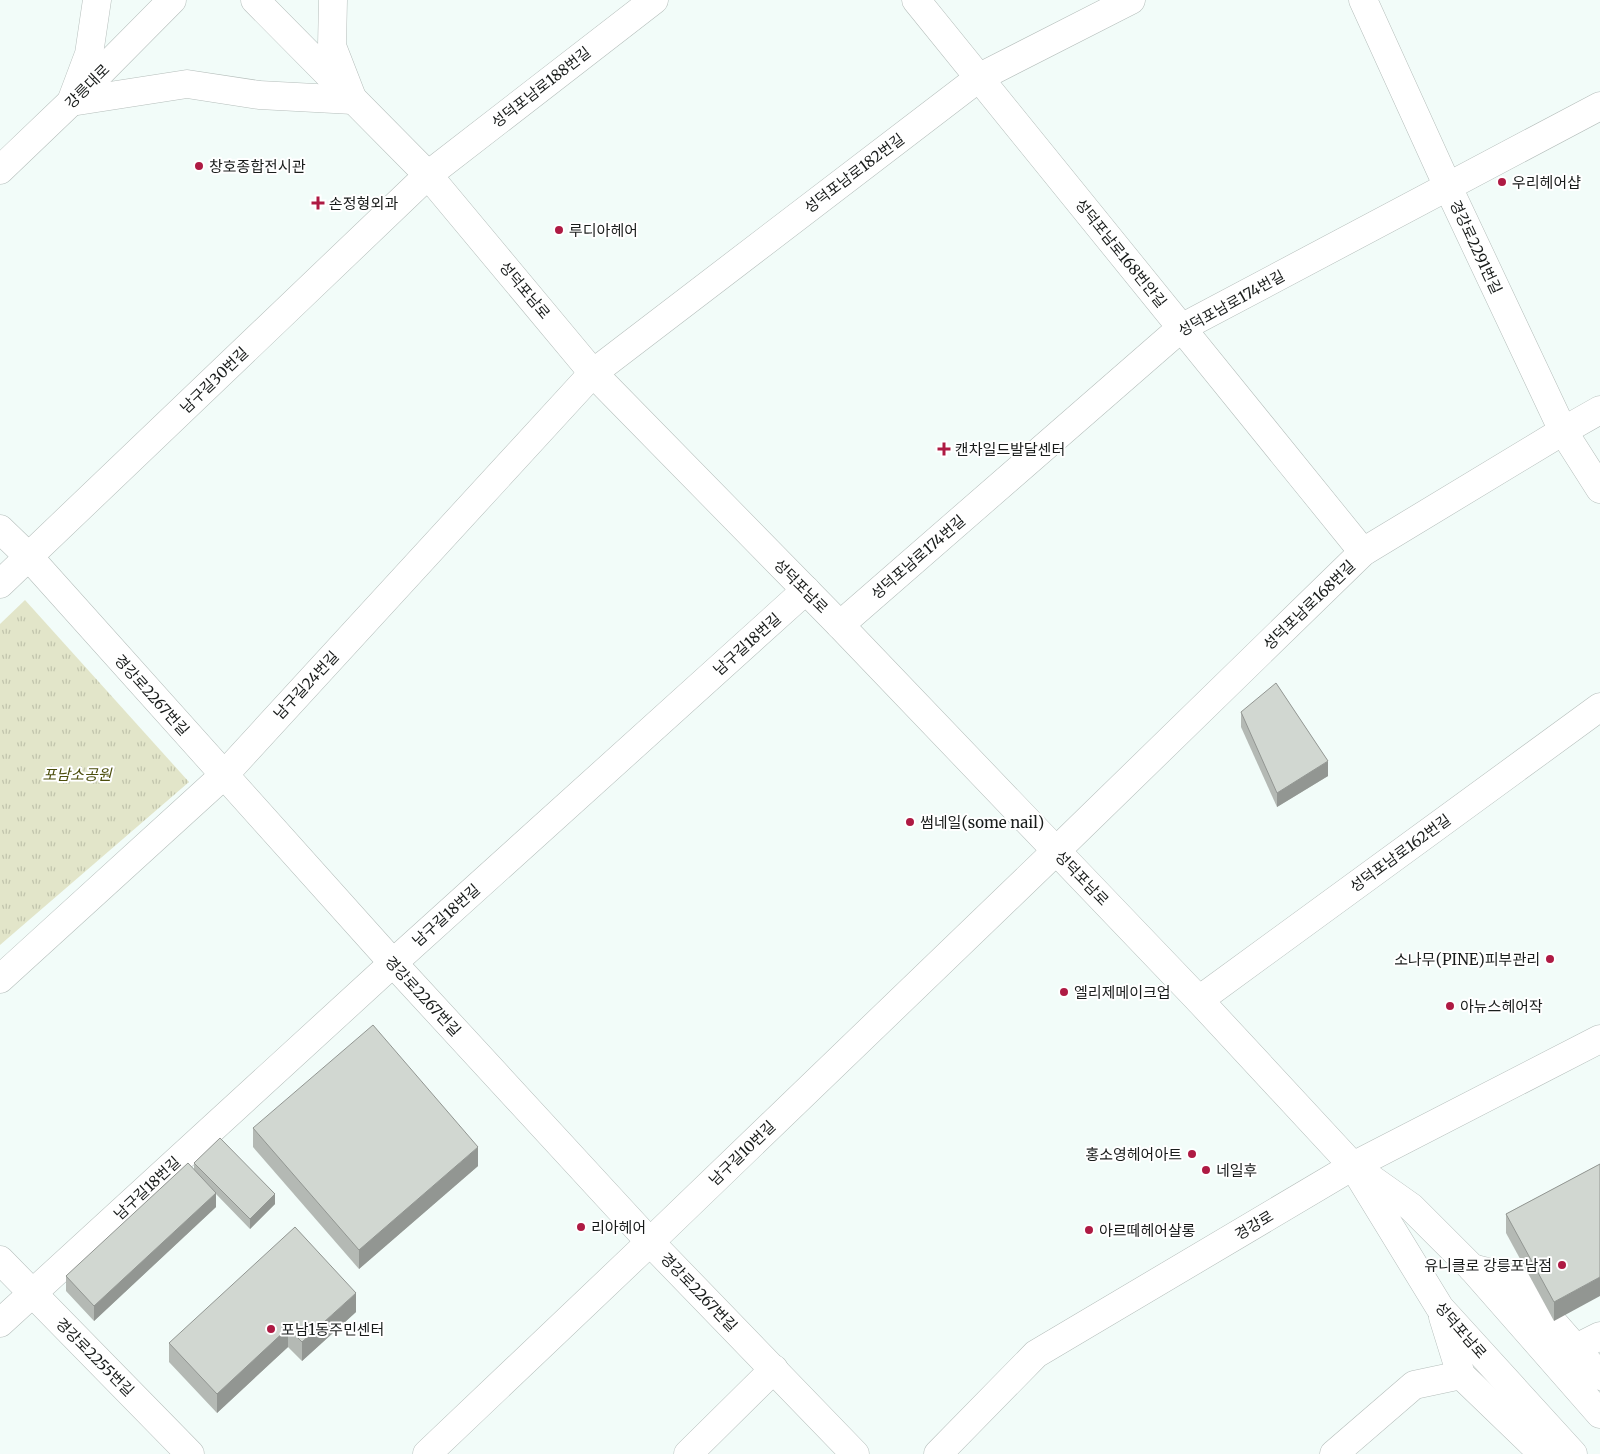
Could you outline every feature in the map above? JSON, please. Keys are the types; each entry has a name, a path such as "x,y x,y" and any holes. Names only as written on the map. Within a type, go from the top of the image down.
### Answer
{"street":[{"path":"96,0 88,54 71,102 187,84 259,95 353,100 332,46 334,0"},
{"name":"강릉대로","path":"0,170 71,102 172,0"},
{"name":"성덕포남로","path":"255,0 428,175 593,373 840,625 1199,1000 1353,1166 1440,1308 1573,1454"},
{"name":"성덕포남로188번길","path":"428,175 654,0"},
{"name":"성덕포남로168번안길","path":"916,0 1363,552"},
{"name":"성덕포남로182번길","path":"593,373 980,77 1132,0"},
{"name":"경강로2291번길","path":"1363,0 1448,187 1563,431 1600,489"},
{"name":"성덕포남로174번길","path":"840,625 1181,328 1600,106"},
{"name":"남구길30번길","path":"0,584 428,175"},
{"name":"남구길24번길","path":"0,979 224,774 593,373"},
{"name":"성덕포남로168번길","path":"1056,851 1363,552 1600,410"},
{"name":"경강로2267번길","path":"0,529 29,557 393,963 650,1242 855,1454"},
{"name":"남구길18번길","path":"0,1323 393,963 806,590"},
{"name":"성덕포남로162번길","path":"1199,1000 1600,707"},
{"name":"남구길10번길","path":"427,1454 1056,851"},
{"name":"경강로","path":"938,1454 1036,1354 1353,1166 1600,1039"},
{"name":"성덕포남로","path":"1353,1166 1410,1207 1472,1268 1600,1414"},
{"name":"경강로2255번길","path":"0,1260 190,1454"},
{"path":"1472,1268 1515,1279 1600,1376"},
{"path":"1440,1308 1461,1375 1543,1454"},
{"path":"1576,1348 1600,1336"},
{"path":"688,1454 774,1369"},
{"path":"1334,1454 1414,1385 1461,1375"}],"green space":[{"name":"포남소공원","path":"25,600 189,782 0,945 0,624"}],"building":[{"path":"1276,683 1328,761 1277,793 1241,712"},
{"path":"373,1025 478,1147 359,1250 253,1128"},
{"path":"220,1138 275,1194 250,1219 194,1163"},
{"path":"188,1163 216,1193 94,1306 66,1276"},
{"name":"유니클로 강릉포남점","path":"1600,1164 1600,1277 1554,1302 1506,1214"},
{"name":"포남1동주민센터","path":"295,1227 356,1293 302,1342 288,1328 217,1394 169,1343"}],"place":[{"name":"창호종합전시관","path":"199,166"},
{"name":"우리헤어샵","path":"1502,182"},
{"name":"손정형외과","path":"318,203"},
{"name":"루디아헤어","path":"559,230"},
{"name":"캔차일드발달센터","path":"944,449"},
{"name":"썸네일(some nail)","path":"910,822"},
{"name":"소나무(PINE)피부관리","path":"1550,959"},
{"name":"엘리제메이크업","path":"1064,992"},
{"name":"아뉴스헤어작","path":"1450,1006"},
{"name":"홍소영헤어아트","path":"1192,1154"},
{"name":"네일후","path":"1206,1170"},
{"name":"리아헤어","path":"581,1227"},
{"name":"아르떼헤어살롱","path":"1089,1230"},
{"name":"유니클로 강릉포남점","path":"1562,1265"},
{"name":"포남1동주민센터","path":"271,1329"}]}
